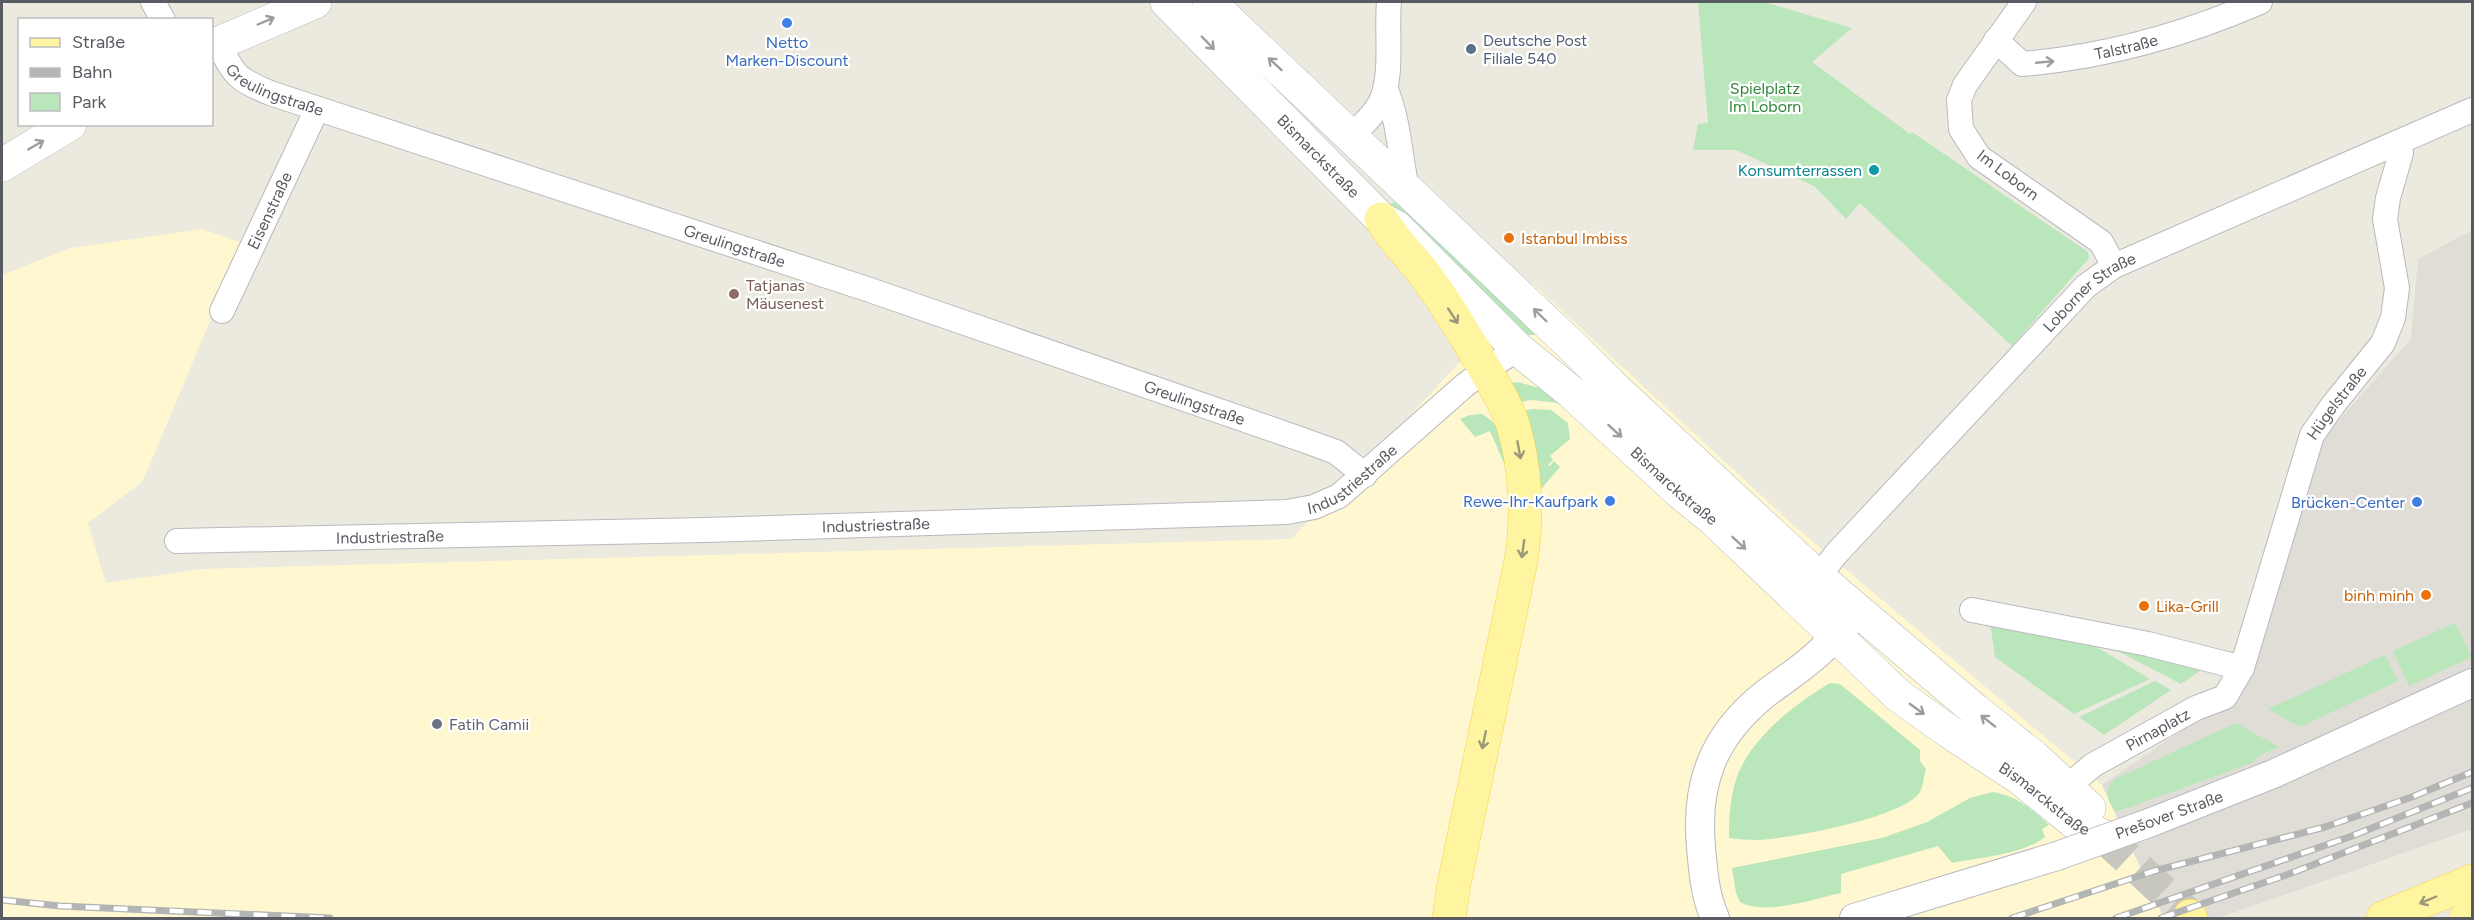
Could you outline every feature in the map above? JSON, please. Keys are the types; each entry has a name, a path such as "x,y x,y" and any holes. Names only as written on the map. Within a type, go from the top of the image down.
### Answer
{"main road":[{"path":"215,44 315,2"},
{"name":"Bismarckstraße","path":"1167,2 1323,163 1381,219 1403,233 1518,350 1580,399 1682,494 1714,520 1809,589 1859,611 2067,787 2094,812 2103,836 2079,826 2020,778 1907,702 1836,636 1809,589 1611,385 1209,2"},
{"path":"2,165 67,126"},
{"path":"1323,163 1351,137"},
{"path":"1381,219 1392,239 1421,270 1437,292 1485,370 1513,425 1521,462 1524,541 1518,581 1456,873 1449,918"},
{"path":"1518,350 1543,345 1553,350 1581,375 1611,385"},
{"path":"2383,918 2472,881"},
{"path":"2466,918 2472,916"}],"street":[{"path":"153,2 162,18"},
{"path":"1351,137 1374,111 1386,90 1389,2"},
{"name":"Im Loborn","path":"2024,2 1965,85 1959,100 1959,114 1965,135 1979,157 2101,242 2114,266"},
{"name":"Talstraße","path":"1996,40 2022,64 2054,61 2162,39 2260,2"},
{"name":"Greulingstraße","path":"215,44 233,73 248,83 317,109 867,289 1273,429 1336,452 1365,475"},
{"path":"1386,90 1394,109 1407,189"},
{"name":"Eisenstraße","path":"222,311 317,109"},
{"name":"Loborner Straße","path":"1809,589 2086,286 2114,266 2472,110"},
{"name":"Hügelstraße","path":"2242,668 2312,435 2333,405 2383,344 2393,318 2397,288 2385,219 2388,198 2401,153 2397,143"},
{"name":"Industriestraße","path":"177,541 681,531 1270,514 1325,503 1339,496 1485,370 1518,350"},
{"path":"1972,610 2148,644 2242,668"},
{"path":"1715,918 1707,895 1699,821 1701,791 1712,757 1722,739 1745,712 1813,659 1859,611"},
{"name":"Pirnaplatz","path":"2067,787 2093,765 2196,708 2225,697 2242,668"},
{"name":"Prešover Straße","path":"1854,918 2056,856 2149,823 2273,774 2472,683"}],"shaded area":[{"path":"202,229 248,245 215,309 143,481 88,523 106,583 202,569 1291,539 1409,417 1532,283 1793,525 2102,785 2164,918 2,918 2,275 70,248"},
{"path":"2472,230 2472,829 2218,918 2164,918 2102,785 2223,702 2256,596 2325,436 2411,339 2418,259"}],"green space":[{"name":"Spielplatz Im Loborn","path":"1698,2 1765,2 1852,28 1812,62 1910,134 1912,132 2088,252 2089,258 2012,346 1860,203 1846,219 1814,186 1736,150 1693,150 1698,124 1708,123"},
{"path":"1401,199 1538,335 1520,335 1384,207"},
{"path":"1518,382 1539,388 1559,403 1531,400 1515,403 1511,383"},
{"path":"1532,409 1551,410 1568,423 1570,439 1550,456 1553,460 1548,465 1550,466 1554,461 1560,467 1536,495 1519,412"},
{"path":"1482,414 1497,427 1504,424 1507,470 1490,431 1475,437 1460,419"},
{"path":"1990,622 2090,643 2150,679 2074,714 1995,657"},
{"path":"2455,623 2472,657 2409,686 2393,651"},
{"path":"2112,648 2204,668 2181,684"},
{"path":"2385,655 2398,681 2300,727 2268,709"},
{"path":"2155,681 2171,690 2104,735 2079,717"},
{"path":"1830,683 1840,684 1920,750 1920,761 1926,769 1920,792 1910,801 1892,810 1844,825 1772,839 1729,838 1733,789 1738,774 1754,746 1790,711"},
{"path":"2236,723 2279,747 2262,754 2252,763 2116,812 2113,808 2108,791 2115,779"},
{"path":"1993,792 2024,804 2049,825 2042,829 2045,837 2025,848 1952,863 1938,846 1841,874 1841,893 1790,905 1750,906 1740,902 1736,893 1732,868 1882,838 1927,822 1970,798"}],"tunnel":[{"path":"2103,836 2190,916"}],"railway":[{"path":"2012,918 2154,871 2325,827 2412,797 2472,772"},
{"path":"2116,918 2352,836 2472,788"},
{"path":"2161,918 2289,874 2472,803"},
{"path":"2,900 60,906 330,918"}],"place":[{"name":"Netto Marken-Discount","path":"787,23"},
{"name":"Deutsche Post Filiale 540","path":"1471,49"},
{"name":"Konsumterrassen","path":"1874,170"},
{"name":"Istanbul Imbiss","path":"1509,238"},
{"name":"Tatjanas Mäusenest","path":"734,294"},
{"name":"Rewe-Ihr-Kaufpark","path":"1610,501"},
{"name":"Brücken-Center","path":"2417,502"},
{"name":"binh minh","path":"2426,595"},
{"name":"Lika-Grill","path":"2144,606"},
{"name":"Fatih Camii","path":"437,724"}]}
